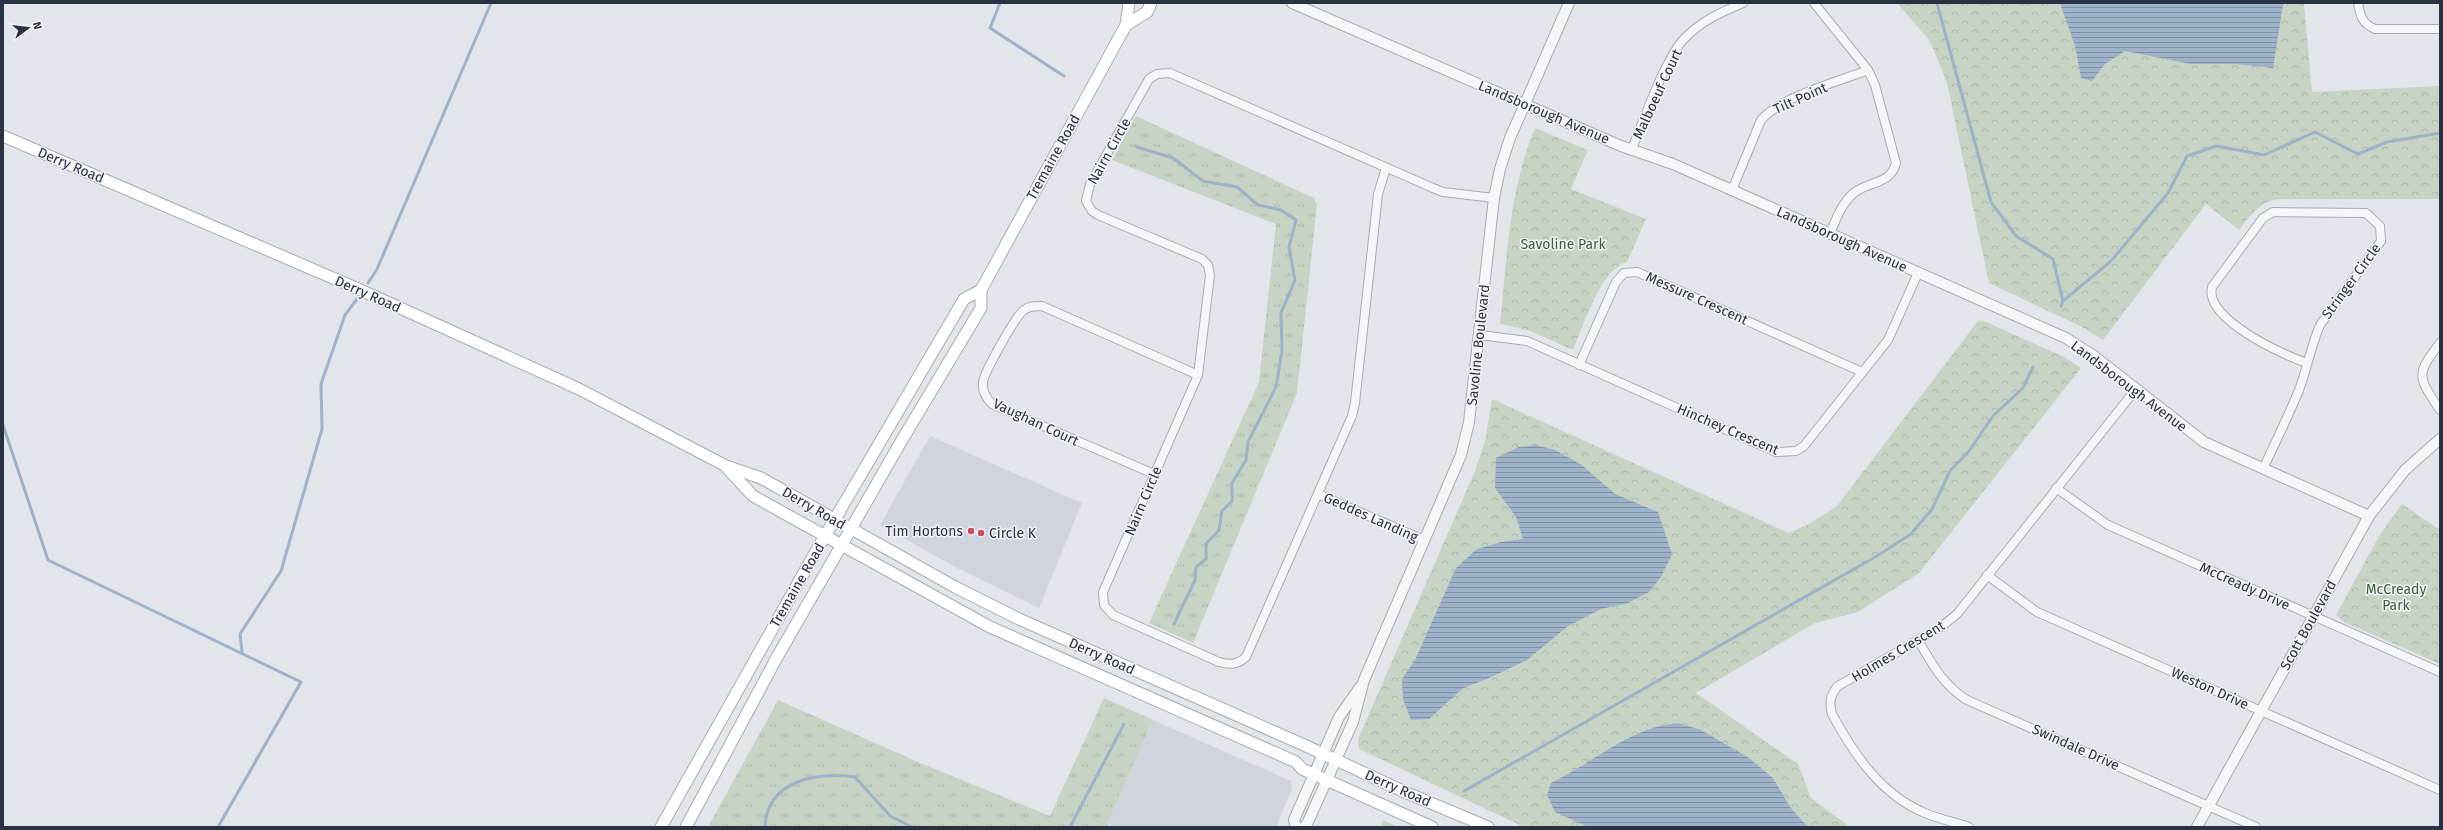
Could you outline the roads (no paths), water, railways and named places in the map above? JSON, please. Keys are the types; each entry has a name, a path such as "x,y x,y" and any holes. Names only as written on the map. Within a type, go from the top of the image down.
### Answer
{"main road":[{"name":"Tremaine Road","path":"686,827 776,659 981,308 981,290 1126,25 1129,3"},
{"name":"Tremaine Road","path":"1126,25 1147,12 1151,3"},
{"name":"Derry Road","path":"3,136 356,288 579,389 726,466 761,478 955,587 1020,619 1488,827"},
{"name":"Tremaine Road","path":"661,827 824,536 964,299 981,290"},
{"name":"Derry Road","path":"726,466 753,496 990,627 1296,762 1302,769 1432,827"}],"street":[{"name":"Landsborough Avenue","path":"1292,3 1525,104 1632,149 1673,164 2066,338 2094,356 2204,442 2369,516"},
{"name":"Savoline Boulevard","path":"1304,827 1353,722 1364,680 1466,439 1480,335 1494,198 1504,155 1569,3"},
{"name":"Malboeuf Court","path":"1632,149 1670,60 1683,40 1714,15 1743,3"},
{"path":"1814,3 1868,70 1875,85 1896,163 1890,176 1856,191 1848,198 1830,234"},
{"path":"2358,3 2362,20 2375,29 2440,29"},
{"name":"Tilt Point","path":"1732,190 1761,120 1768,112 1789,100 1868,70"},
{"name":"Nairn Circle","path":"1386,168 1378,194 1355,403 1348,426 1246,657 1236,664 1229,665 1113,615 1104,605 1103,592 1198,374 1210,275 1208,265 1202,259 1098,215 1092,211 1086,201 1090,184 1149,79 1156,74 1170,73 1443,192 1494,198"},
{"name":"Stringer Circle","path":"2263,469 2299,390 2315,337 2325,315 2381,241 2380,226 2366,213 2273,212 2263,218 2212,287 2212,300 2225,315 2262,345 2307,363"},
{"name":"Messure Crescent","path":"1578,365 1616,282 1624,274 1637,272 1862,372"},
{"name":"Hinchey Crescent","path":"1480,335 1528,341 1578,365 1776,452 1783,453 1796,451 1804,446 1888,340 1918,273"},
{"name":"Vaughan Court","path":"1154,474 992,404 983,391 985,376 1019,314 1028,307 1035,306 1042,306 1198,374"},
{"path":"2440,342 2423,366 2422,375 2425,388 2440,410"},
{"name":"Holmes Crescent","path":"1969,827 1925,813 1912,806 1881,782 1858,759 1832,714 1830,700 1838,686 1942,626 1956,614 2136,389"},
{"name":"Scott Boulevard","path":"2197,827 2369,516 2405,470 2440,439"},
{"name":"McCready Drive","path":"2056,488 2108,525 2440,672"},
{"name":"Geddes Landing","path":"1318,494 1424,540"},
{"name":"Weston Drive","path":"1987,575 2037,612 2440,790"},
{"name":"Swindale Drive","path":"1918,640 1940,677 1955,692 1967,700 2256,827"},
{"name":"Savoline Boulevard","path":"1296,827 1294,820 1339,718 1364,680"}],"water":[{"path":"2060,3 2282,3 2283,5 2273,68 2235,64 2191,64 2125,51 2105,64 2092,81 2081,78 2075,46"},
{"path":"1535,445 1555,450 1582,465 1615,494 1658,512 1672,554 1661,577 1649,592 1628,603 1601,609 1568,626 1527,660 1487,679 1463,688 1429,719 1411,720 1403,699 1402,679 1415,660 1456,568 1477,549 1501,542 1523,539 1516,517 1495,488 1496,458 1519,447"},
{"path":"1678,723 1701,730 1749,758 1773,778 1790,807 1808,827 1588,827 1555,812 1547,795 1551,783 1628,738 1660,726"}],"waterway":[{"path":"368,283 377,269 491,3"},
{"path":"1000,3 990,28 1064,76"},
{"path":"1937,3 1991,202 2016,236 2053,259 2063,301"},
{"path":"2061,306 2063,301 2111,261 2168,193 2187,156 2216,146 2264,155 2315,132 2358,154 2387,142 2440,133"},
{"path":"1137,147 1173,158 1203,181 1237,187 1258,205 1281,210 1296,220 1289,247 1295,280 1281,313 1282,351 1276,387 1248,442 1246,460 1232,483 1232,501 1222,511 1219,530 1206,544 1206,559 1196,567 1195,580 1174,624"},
{"path":"242,652 240,634 281,571 322,429 321,384 345,315 357,299"},
{"path":"1464,791 1877,556 1911,534 1932,509 1950,471 1969,451 1993,416 2023,388 2033,367"},
{"path":"3,425 48,560 301,682 218,827"},
{"path":"1070,827 1124,724"},
{"path":"765,827 768,811 775,799 784,789 796,782 825,776 855,777 890,816 912,827"}],"place":[{"name":"Tim Hortons","path":"971,531"},
{"name":"Circle K","path":"981,533"}],"park label":[{"name":"Savoline Park","path":"1563,244"},
{"name":"McCready Park","path":"2396,598"}]}
